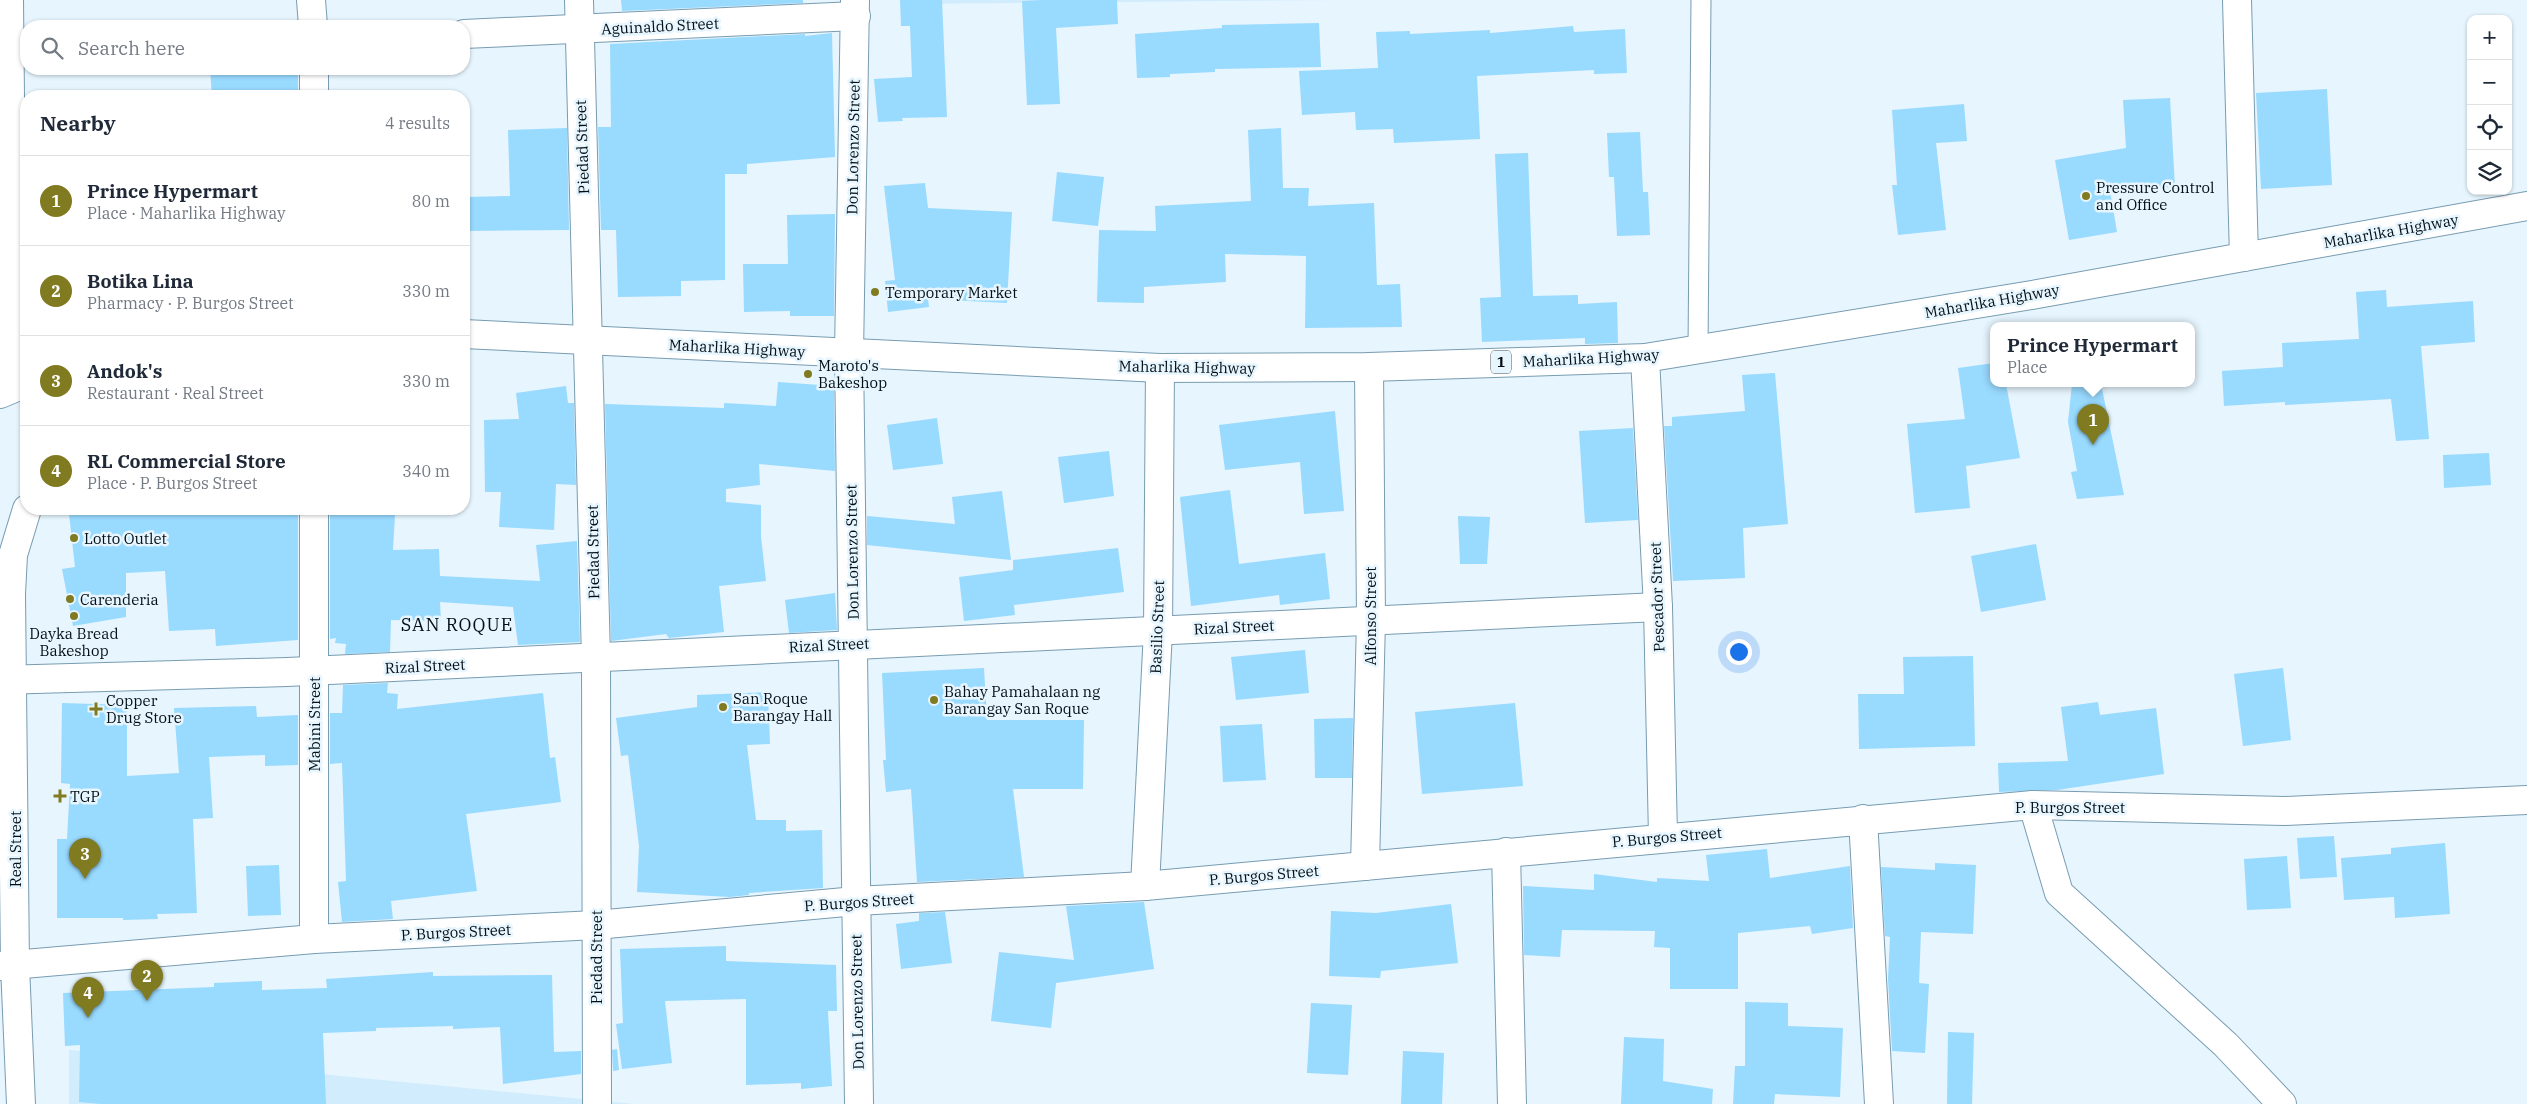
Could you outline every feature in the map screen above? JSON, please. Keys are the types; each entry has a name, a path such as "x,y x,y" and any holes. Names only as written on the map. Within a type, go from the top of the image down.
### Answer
{"main road":[{"path":"9,0 11,32 13,388"},
{"path":"311,0 313,20"},
{"name":"Piedad Street","path":"579,0 578,30 596,658 597,1104"},
{"path":"2237,0 2244,257"},
{"name":"Aguinaldo Street","path":"470,34 578,30 856,8"},
{"name":"Don Lorenzo Street","path":"856,8 849,354 859,1104"},
{"path":"314,75 314,90"},
{"name":"Maharlika Highway","path":"470,334 1160,368 1369,367 1645,358 2244,257 2527,206"},
{"name":"Pescador Street","path":"1645,358 1658,607 1663,837"},
{"name":"Alfonso Street","path":"1366,866 1371,620 1369,367"},
{"name":"Basilio Street","path":"1146,886 1158,631 1160,368"},
{"name":"Real Street","path":"21,1104 8,966 5,585 25,515"},
{"name":"Mabini Street","path":"314,515 314,939"},
{"name":"Rizal Street","path":"7,680 314,671 1658,607"},
{"name":"P. Burgos Street","path":"8,966 314,939 596,925 856,901 1146,886 1663,837 2033,805 2284,811 2527,800"},
{"path":"2033,805 2059,893 2226,1045 2282,1104"},
{"path":"1863,819 1879,1104"},
{"path":"1506,852 1512,1104"}],"lane":[{"path":"1698,350 1701,0"}],"shaded area":[{"path":"902,0 1336,0 902,4"},
{"path":"69,1050 634,1104 69,1104"}],"building":[{"path":"621,0 803,0 803,3 622,11"},
{"path":"900,0 942,0 947,117 902,118 903,121 878,122 874,79 912,77 910,26 901,26"},
{"path":"1117,0 1118,24 1056,28 1060,104 1027,105 1022,1"},
{"path":"1319,23 1321,67 1215,69 1215,72 1170,74 1170,77 1137,78 1135,34 1222,28 1222,25"},
{"path":"1573,26 1574,32 1625,29 1627,73 1594,74 1594,70 1477,76 1480,139 1394,143 1393,129 1356,130 1355,112 1302,115 1299,71 1378,68 1376,32 1410,31 1410,34 1490,30 1490,33"},
{"path":"832,33 835,157 747,164 747,174 725,174 725,280 681,281 681,296 618,297 616,230 601,230 598,127 611,127 610,44 805,34 805,36"},
{"path":"210,75 298,75 298,90 212,90"},
{"path":"2327,89 2332,185 2261,189 2256,93"},
{"path":"2170,98 2175,187 2110,190 2117,232 2069,240 2055,160 2126,148 2123,100"},
{"path":"1964,104 1967,141 1936,143 1946,230 1898,235 1892,185 1897,185 1892,110"},
{"path":"567,128 569,230 470,231 470,197 510,196 508,130"},
{"path":"1281,128 1283,188 1309,188 1308,206 1374,203 1377,285 1400,284 1402,327 1305,328 1306,256 1225,254 1226,282 1144,287 1144,303 1097,302 1099,230 1156,231 1155,206 1251,201 1248,130"},
{"path":"1640,132 1643,192 1648,192 1650,235 1617,236 1614,177 1609,177 1607,133"},
{"path":"1528,153 1533,296 1578,295 1578,304 1617,302 1618,343 1585,344 1585,338 1482,342 1480,298 1501,297 1495,154"},
{"path":"1057,172 1104,177 1098,226 1052,221"},
{"path":"925,183 928,208 1012,212 1007,303 928,299 929,307 888,312 885,281 895,280 884,186"},
{"path":"835,214 834,316 790,316 790,311 744,312 743,264 788,264 787,215"},
{"path":"2386,290 2387,307 2473,301 2475,342 2421,346 2429,439 2396,441 2391,399 2285,405 2285,402 2224,406 2222,371 2283,367 2282,343 2359,339 2356,292"},
{"path":"1990,364 1990,387 2007,387 2020,458 1966,466 1970,508 1915,513 1907,424 1965,419 1958,368"},
{"path":"1775,373 1788,524 1743,528 1745,578 1673,581 1664,426 1672,426 1672,417 1745,411 1742,375"},
{"path":"778,382 834,386 835,471 759,464 760,485 726,489 726,502 761,505 761,537 766,581 719,586 724,632 669,638 666,634 611,641 605,404 724,408 724,403 776,406"},
{"path":"566,386 568,403 574,403 576,485 556,484 554,530 499,527 501,492 485,492 484,420 519,419 516,393"},
{"path":"2072,387 2102,387 2124,495 2077,499 2071,472 2077,471 2068,422"},
{"path":"1335,411 1344,511 1304,514 1300,462 1225,470 1219,425"},
{"path":"937,418 943,464 893,470 887,425"},
{"path":"1633,428 1638,520 1585,523 1579,431"},
{"path":"1109,451 1114,496 1064,503 1058,457"},
{"path":"2489,453 2491,485 2444,488 2443,455"},
{"path":"1230,490 1239,564 1325,553 1330,599 1280,605 1279,595 1191,606 1180,497"},
{"path":"1002,491 1011,560 867,545 867,516 955,524 952,497"},
{"path":"69,515 298,515 298,640 216,646 215,629 169,631 165,571 126,573 126,617 73,626 62,569 75,567"},
{"path":"330,515 395,515 393,550 439,549 440,576 540,581 536,545 577,541 580,642 518,645 513,607 440,602 441,621 391,620 390,652 345,654 346,644 335,643 336,638 330,639"},
{"path":"1458,516 1490,517 1487,564 1460,564"},
{"path":"2036,544 2046,600 1981,612 1971,556"},
{"path":"1118,548 1124,592 1014,605 1015,615 964,621 959,577 1013,570 1013,560"},
{"path":"835,593 837,630 789,633 785,600"},
{"path":"1305,650 1309,693 1236,700 1231,657"},
{"path":"1973,656 1975,746 1859,749 1858,694 1904,694 1903,657"},
{"path":"984,668 987,720 1084,720 1083,789 1013,789 1024,877 917,882 911,789 886,792 883,760 886,760 882,673"},
{"path":"2283,668 2291,740 2243,746 2234,674"},
{"path":"388,683 387,693 398,694 397,709 543,693 550,758 555,757 561,802 466,814 477,891 391,901 393,919 342,922 338,882 346,881 342,763 330,764 330,713 342,713 343,685"},
{"path":"768,692 770,744 747,745 756,820 786,820 786,831 822,830 823,888 749,893 749,895 730,897 637,892 639,846 628,755 621,756 616,718 697,707 697,695"},
{"path":"2098,702 2100,715 2156,708 2164,774 2057,790 1999,792 1998,763 2068,761 2061,707"},
{"path":"62,703 127,705 127,776 179,773 174,708 256,706 257,717 298,715 298,765 265,766 265,755 209,757 213,818 193,819 197,913 157,914 158,919 57,918 57,839 67,839 70,784 61,783"},
{"path":"1515,703 1523,786 1422,794 1415,712"},
{"path":"1353,718 1352,778 1315,778 1314,719"},
{"path":"1262,724 1266,780 1223,782 1220,726"},
{"path":"2334,836 2337,877 2300,879 2297,838"},
{"path":"2445,843 2450,914 2395,918 2394,897 2344,900 2341,858 2391,854 2391,848"},
{"path":"1767,849 1770,878 1850,866 1853,928 1812,934 1810,926 1738,933 1738,989 1670,989 1670,948 1654,947 1655,931 1562,930 1560,957 1524,955 1523,886 1594,890 1594,874 1657,882 1657,878 1709,881 1706,855"},
{"path":"2287,856 2291,908 2247,910 2244,859"},
{"path":"1935,863 1976,865 1973,934 1921,932 1919,983 1929,984 1925,1053 1892,1051 1888,979 1890,937 1885,936 1881,867 1935,870"},
{"path":"279,865 281,915 248,916 246,866"},
{"path":"1144,902 1154,969 1056,983 1051,1028 991,1021 999,952 1074,960 1066,906"},
{"path":"1451,904 1458,963 1381,971 1380,978 1329,976 1331,911 1376,913"},
{"path":"945,912 952,963 901,969 896,924 919,921 919,913"},
{"path":"726,946 726,961 836,965 837,1011 828,1011 832,1086 801,1089 801,1083 746,1085 746,999 665,1001 672,1063 622,1069 616,1024 623,1023 620,949"},
{"path":"433,972 433,976 552,975 554,1052 581,1051 581,1074 503,1084 500,1027 453,1029 453,1026 376,1028 376,1031 323,1033 326,1104 101,1104 79,1102 80,1045 65,1046 63,993 214,987 214,983 262,981 262,990 327,988 326,979"},
{"path":"1745,1002 1788,1003 1788,1026 1843,1028 1840,1097 1775,1094 1774,1104 1733,1104 1735,1066 1745,1066"},
{"path":"1311,1003 1352,1005 1348,1075 1307,1073"},
{"path":"1948,1032 1974,1033 1972,1104 1947,1104"},
{"path":"1624,1037 1664,1039 1663,1081 1713,1089 1712,1104 1621,1104"},
{"path":"617,1049 619,1070 613,1071 612,1050"},
{"path":"1403,1051 1444,1053 1442,1104 1401,1104"}],"place":[{"name":"Pressure Control and Office","path":"2086,196"},
{"name":"Temporary Market","path":"875,292"},
{"name":"Maroto's Bakeshop","path":"808,374"},
{"name":"Prince Hypermart","path":"2093,445"},
{"name":"Lotto Outlet","path":"74,538"},
{"name":"Carenderia","path":"70,599"},
{"name":"Dayka Bread Bakeshop","path":"74,616"},
{"name":"Bahay Pamahalaan ng Barangay San Roque","path":"934,700"},
{"name":"San Roque Barangay Hall","path":"723,707"},
{"name":"Copper Drug Store","path":"96,709"},
{"name":"TGP","path":"60,796"},
{"name":"Andok's","path":"85,879"},
{"name":"Botika Lina","path":"147,1001"},
{"name":"RL Commercial Store","path":"88,1018"}],"district":[{"name":"SAN ROQUE","path":"457,624"}]}
